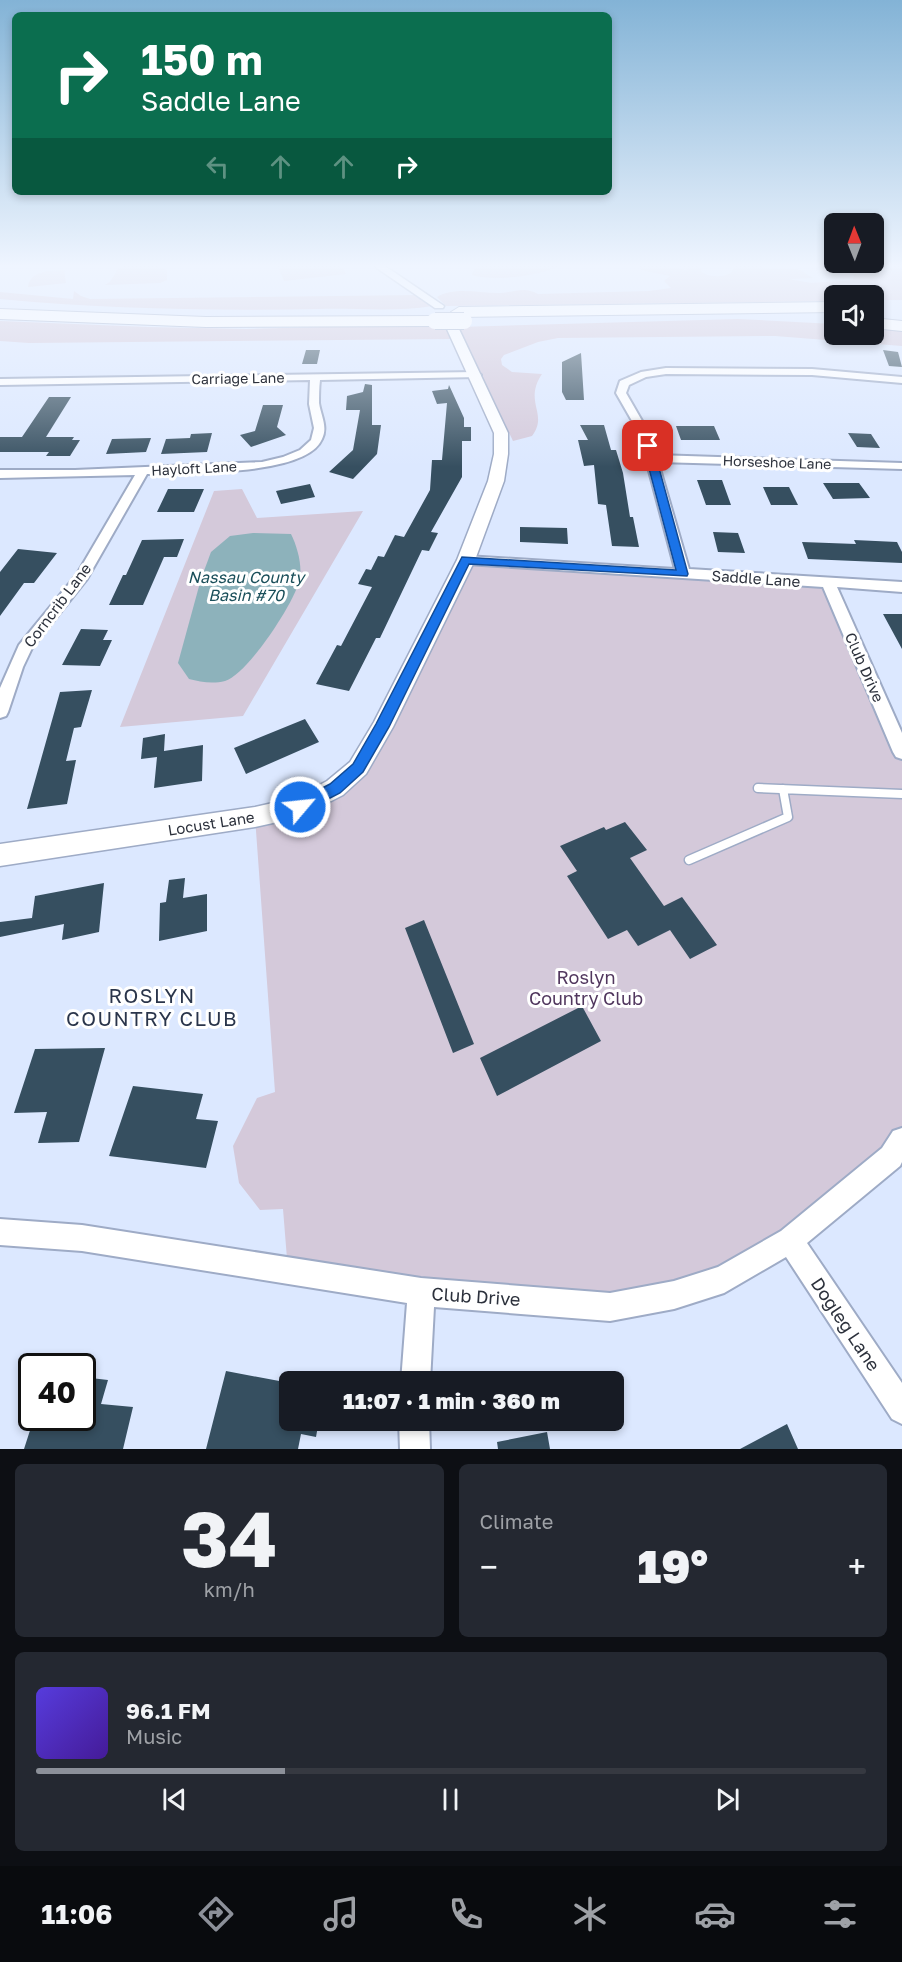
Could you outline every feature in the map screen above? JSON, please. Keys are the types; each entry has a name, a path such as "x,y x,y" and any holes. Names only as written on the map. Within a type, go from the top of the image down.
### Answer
{"street":[{"name":"Locust Lane","path":"0,855 255,817 300,807 335,788 358,768 382,727 466,560 496,481 501,454 501,433 454,332"},
{"path":"683,574 642,426 621,393 624,383 637,376 666,371 765,370 902,380"},
{"name":"Carriage Lane","path":"0,382 476,375"},
{"name":"Hayloft Lane","path":"0,474 143,471 262,465 285,460 304,453 314,444 319,432 314,401 315,377"},
{"name":"Horseshoe Lane","path":"652,458 902,466"},
{"name":"Corncrib Lane","path":"0,712 15,667 26,645 82,576 143,471"},
{"name":"Saddle Lane","path":"466,560 902,587"},
{"name":"Club Drive","path":"828,583 902,752"},
{"name":"Club Drive","path":"0,1232 82,1238 421,1292 610,1307 674,1295 724,1279 790,1240 891,1157 902,1140"},
{"name":"Dogleg Lane","path":"790,1240 902,1409"},
{"path":"416,1371 421,1292"},
{"path":"414,1431 415,1449"}],"lane":[{"path":"758,788 902,794"},
{"path":"689,860 788,817 783,789"}],"green space":[{"path":"0,332 447,332 451,339 29,343 0,341"},
{"path":"461,332 824,332 824,340 775,336 558,338 538,342 504,355 501,359 502,365 512,372 542,374 535,392 538,421 532,436 513,441"},
{"path":"884,332 902,332 902,346 884,345"},
{"path":"242,489 257,518 363,511 243,716 120,727 214,491"},
{"name":"Roslyn Country Club","path":"466,560 830,584 902,751 902,1140 725,1279 610,1307 288,1271 283,1209 260,1210 239,1183 233,1146 257,1098 275,1092 255,817 358,768"}],"water":[{"name":"Nassau County Basin #70","path":"253,533 291,534 300,567 297,589 269,636 234,676 225,681 216,682 189,679 178,663 201,579 211,552 230,536"}],"building":[{"path":"306,350 320,350 317,364 302,364"},
{"path":"883,350 898,352 902,367 889,366"},
{"path":"581,353 584,400 566,400 562,392 562,362"},
{"path":"365,384 372,385 372,425 381,425 377,454 353,479 329,472 353,450 360,410 346,410 347,396 363,392"},
{"path":"449,385 464,418 464,427 471,427 471,441 462,441 462,477 431,532 438,533 429,551 422,550 380,638 376,638 349,691 316,684 337,645 341,646 372,587 358,584 366,569 371,570 378,556 384,557 395,535 404,537 430,490 432,460 442,460 447,403 437,404 432,391 448,389"},
{"path":"49,397 71,397 46,437 74,437 72,440 80,440 70,456 46,456 49,452 0,452 0,437 22,437"},
{"path":"263,405 283,405 277,427 286,435 251,447 240,435 255,431"},
{"path":"580,425 604,425 611,450 616,450 623,473 630,517 633,517 639,547 612,546 606,505 598,504 594,465 584,466 578,440 588,440"},
{"path":"676,426 714,426 720,440 681,440"},
{"path":"212,433 207,452 161,454 166,439 190,438 191,434"},
{"path":"848,433 871,434 880,448 857,447"},
{"path":"151,438 146,452 106,454 112,439"},
{"path":"697,480 722,480 731,505 706,505"},
{"path":"823,483 859,483 870,498 833,499"},
{"path":"310,484 315,497 281,504 276,491"},
{"path":"763,487 789,487 798,505 771,505"},
{"path":"168,489 204,489 194,512 157,512"},
{"path":"520,527 567,528 568,544 520,542"},
{"path":"713,532 738,533 745,553 718,552"},
{"path":"184,539 177,557 164,557 143,605 109,605 142,540"},
{"path":"854,540 897,542 902,552 902,563 808,559 802,542 856,544"},
{"path":"18,549 57,553 34,583 24,583 0,616 0,572"},
{"path":"883,614 902,614 902,649"},
{"path":"81,629 108,630 103,640 112,640 100,666 62,665"},
{"path":"92,690 81,727 74,728 66,761 76,760 67,804 27,809 60,692"},
{"path":"305,719 319,742 246,774 234,748"},
{"path":"165,734 164,751 203,745 202,781 154,788 157,757 141,759 143,738"},
{"path":"625,822 647,850 630,858 664,906 682,897 717,945 690,959 670,930 638,946 627,930 608,939 567,876 577,871 560,846 604,827 606,830"},
{"path":"185,878 183,898 207,894 207,931 159,941 160,903 166,902 169,880"},
{"path":"104,883 99,932 62,940 64,924 0,937 0,922 32,918 35,896"},
{"path":"424,920 474,1044 453,1053 405,928"},
{"path":"582,1006 601,1041 497,1096 480,1058"},
{"path":"105,1048 79,1142 38,1143 47,1112 14,1113 35,1049"},
{"path":"133,1086 203,1094 196,1119 218,1121 206,1168 109,1156"},
{"path":"226,1371 279,1381 279,1431 317,1431 316,1437 301,1434 298,1449 206,1449"},
{"path":"96,1379 108,1380 101,1404 133,1407 123,1449 24,1449 30,1431 96,1431"},
{"path":"787,1424 798,1449 740,1449"},
{"path":"547,1432 550,1449 498,1449 497,1442"}],"district":[{"name":"ROSLYN COUNTRY CLUB","path":"152,1006"}],"route":[{"path":"300,807 335,788 358,768 382,727 466,560 683,574 648,446"}]}
